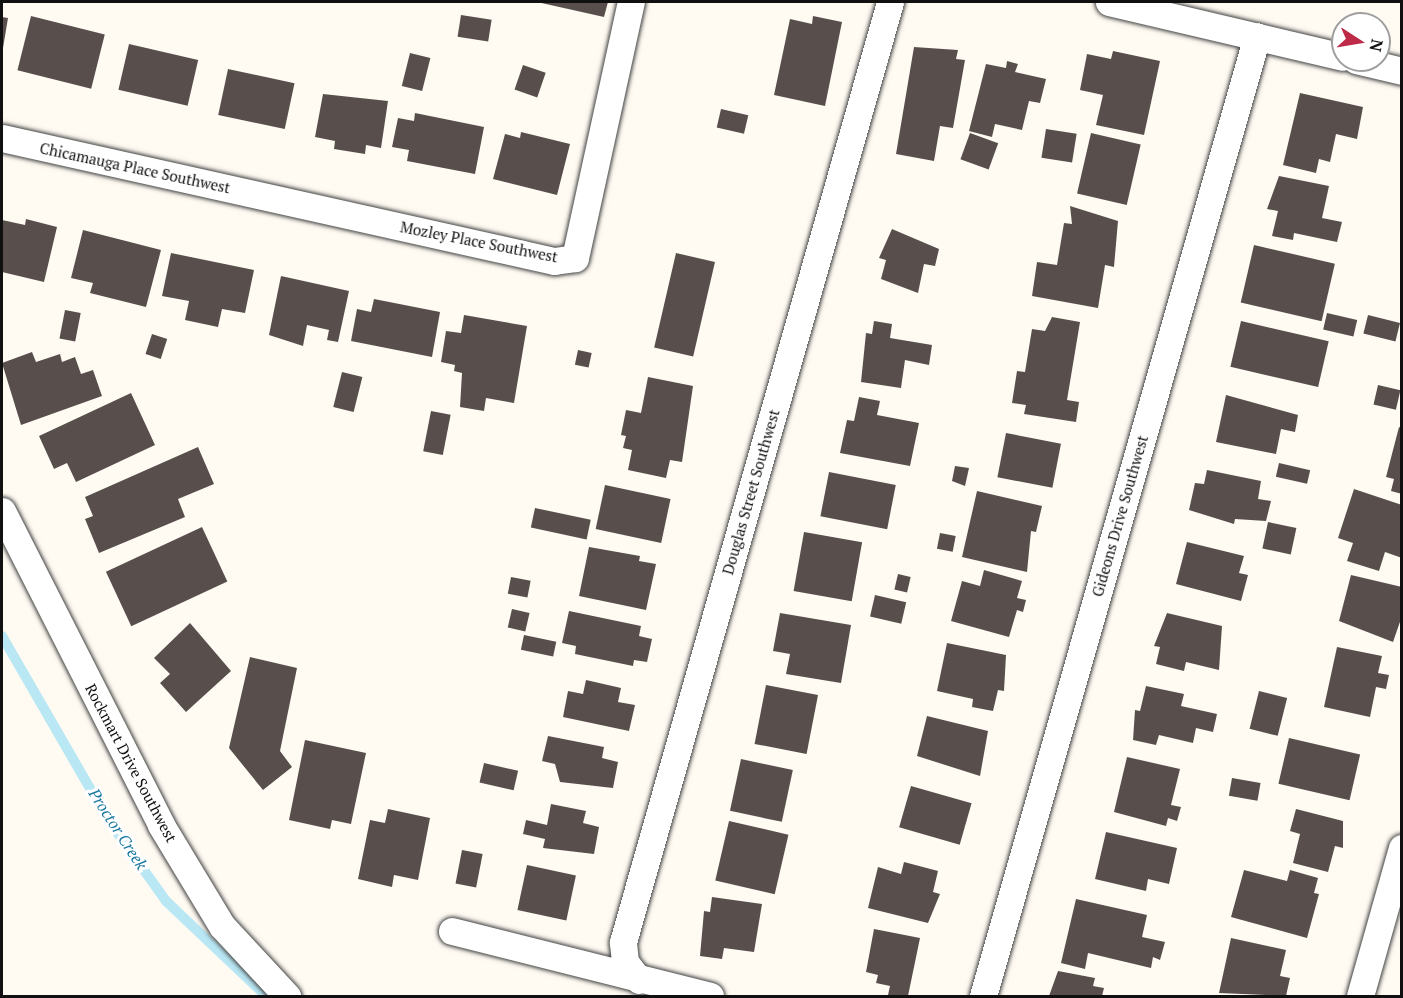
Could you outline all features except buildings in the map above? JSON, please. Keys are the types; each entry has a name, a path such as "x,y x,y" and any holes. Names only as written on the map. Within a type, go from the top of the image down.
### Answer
{"street":[{"name":"Mozley Place Southwest","path":"268,197 554,261 575,258 632,2"},
{"name":"Douglas Street Southwest","path":"639,980 625,962 623,942 890,2"},
{"path":"1109,2 1331,54"},
{"name":"Gideons Drive Southwest","path":"983,996 1257,36"},
{"name":"Chicamauga Place Southwest","path":"2,138 268,197"},
{"name":"Rockmart Drive Southwest","path":"2,511 161,825 222,926 287,996"},
{"path":"1360,996 1401,848"},
{"path":"452,931 639,980 710,996"}],"waterway":[{"name":"Proctor Creek","path":"2,636 109,821 166,901 266,996"}]}
